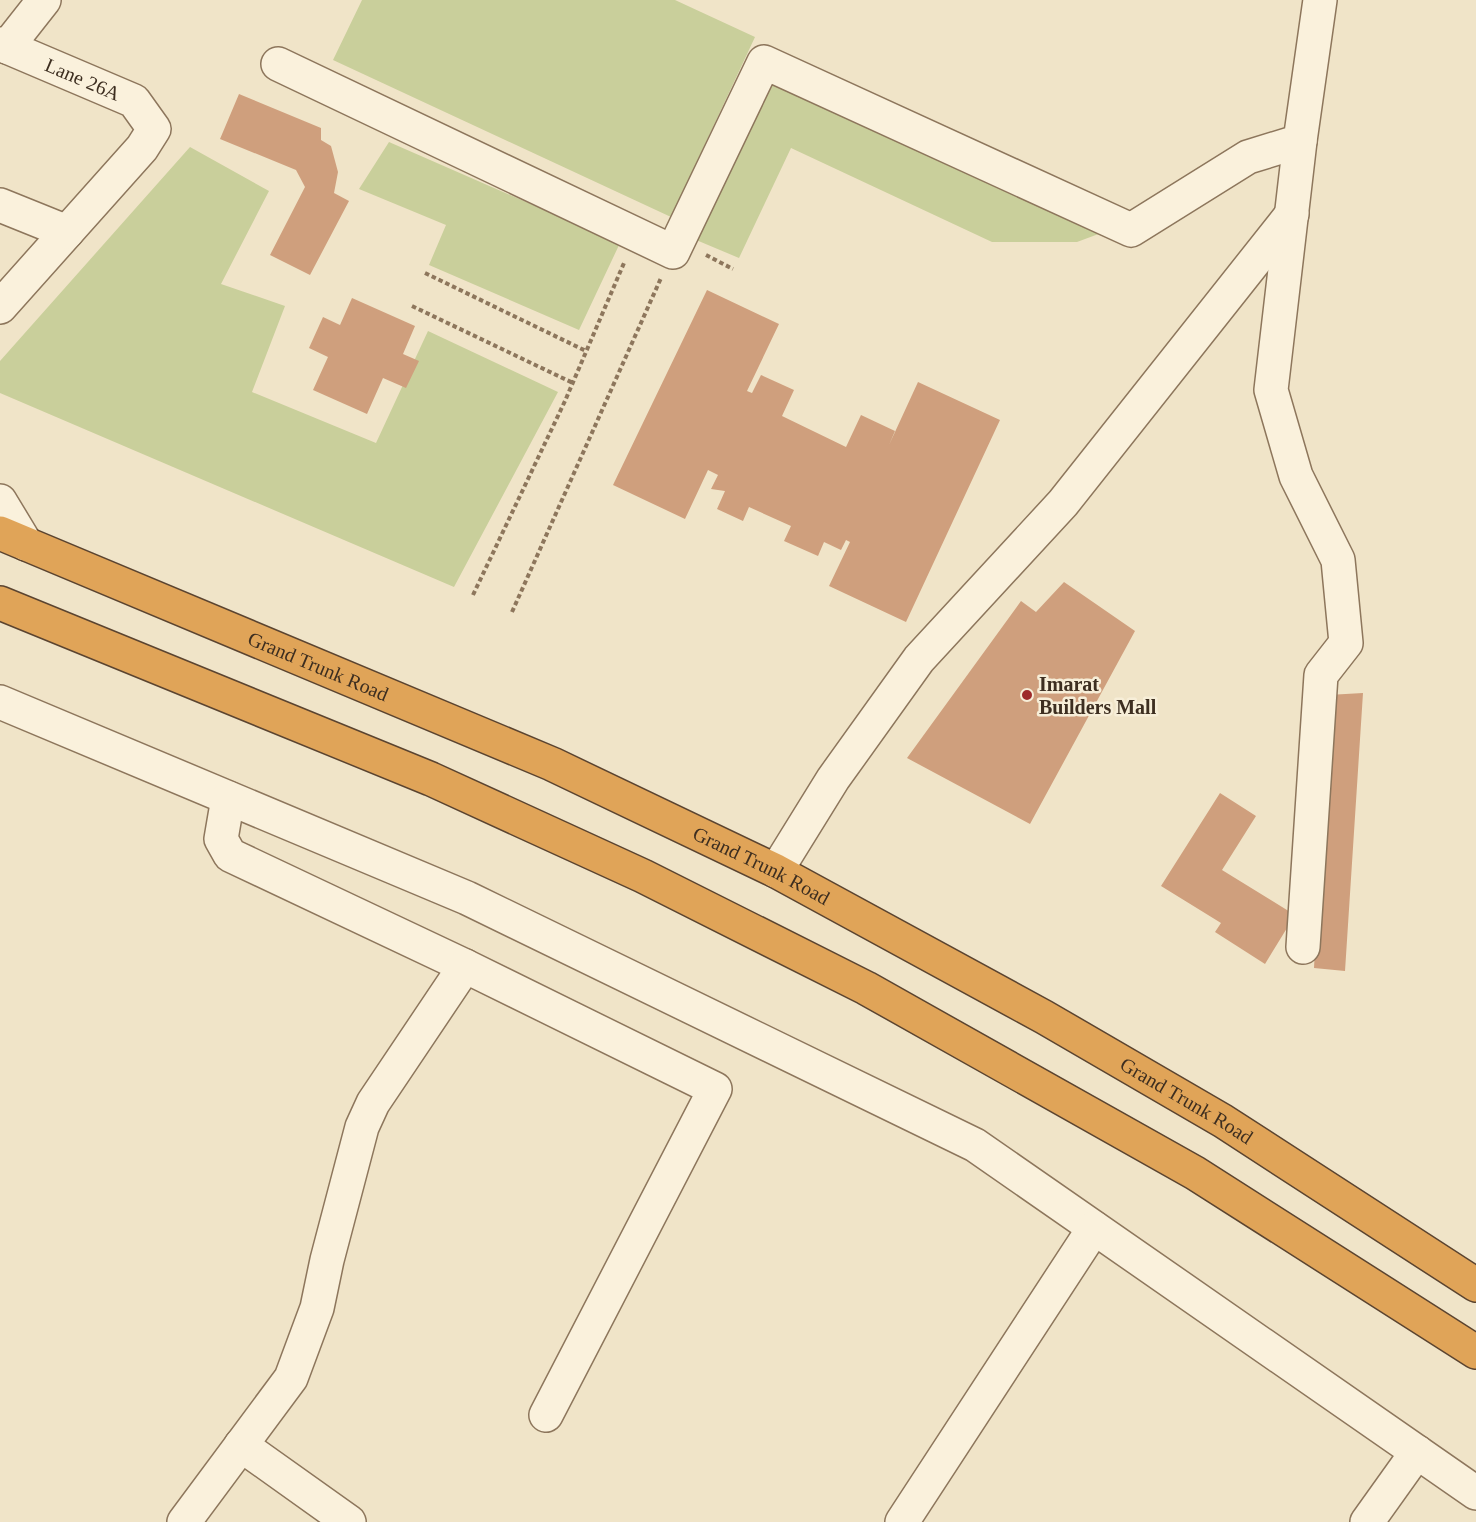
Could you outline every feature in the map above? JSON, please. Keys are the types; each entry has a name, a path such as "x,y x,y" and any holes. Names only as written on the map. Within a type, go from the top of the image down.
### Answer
{"highway":[{"name":"Grand Trunk Road","path":"13,539 552,764 776,872 1044,1017 1223,1120 1476,1285"},
{"path":"0,603 431,779 642,876 866,988 1195,1173 1476,1352"}],"street":[{"path":"3,46 44,0"},
{"path":"1303,947 1321,675 1346,643 1338,560 1296,476 1271,390 1300,141 1320,0"},
{"name":"Lane 26A","path":"3,46 134,101 154,129 142,148 67,232"},
{"path":"278,64 673,252 764,62 1131,230 1248,157 1300,141"},
{"path":"0,205 67,232 0,307"},
{"path":"776,872 833,779 919,659 1063,503 1292,214"},
{"path":"0,501 13,539"},
{"path":"0,702 467,898 975,1146 1476,1492"},
{"path":"228,798 221,839 230,855 465,966 715,1089 546,1415"},
{"path":"184,1522 291,1378 317,1308 362,1127 373,1103 465,966"},
{"path":"902,1522 1094,1228"},
{"path":"240,1445 349,1522"},
{"path":"1367,1522 1417,1452"}],"path":[{"path":"473,595 573,383 636,234"},
{"path":"512,612 673,252"},
{"path":"425,273 586,351"},
{"path":"412,306 573,383"}],"green space":[{"path":"362,0 675,0 755,37 671,217 333,60"},
{"path":"770,76 1112,229 1077,242 992,242 791,148 739,258 689,237"},
{"path":"389,142 620,243 579,330 429,265 446,225 359,189"},
{"path":"190,147 269,191 221,284 285,306 252,392 376,443 428,331 558,392 454,587 0,393 0,361"}],"building":[{"path":"239,94 321,128 321,140 331,146 338,172 334,193 349,201 310,275 270,255 305,187 296,170 220,139"},
{"path":"707,290 779,324 747,391 752,393 761,375 794,390 782,416 846,447 861,415 895,431 889,445 918,382 1000,420 906,622 829,586 850,542 846,540 841,550 824,542 818,556 784,541 791,526 749,507 743,521 717,509 725,491 711,489 718,475 708,470 685,519 613,485"},
{"path":"352,298 415,326 403,354 419,361 406,388 383,378 367,414 313,390 328,357 309,348 323,317 340,325"},
{"name":"Imarat Builders Mall","path":"1064,582 1135,631 1030,824 907,758 1021,601 1036,612"},
{"path":"1363,693 1345,971 1314,968 1328,695"},
{"path":"1220,793 1256,816 1222,870 1295,915 1265,964 1215,932 1221,923 1161,886"}],"place":[{"name":"Imarat Builders Mall","path":"1027,695"}]}
